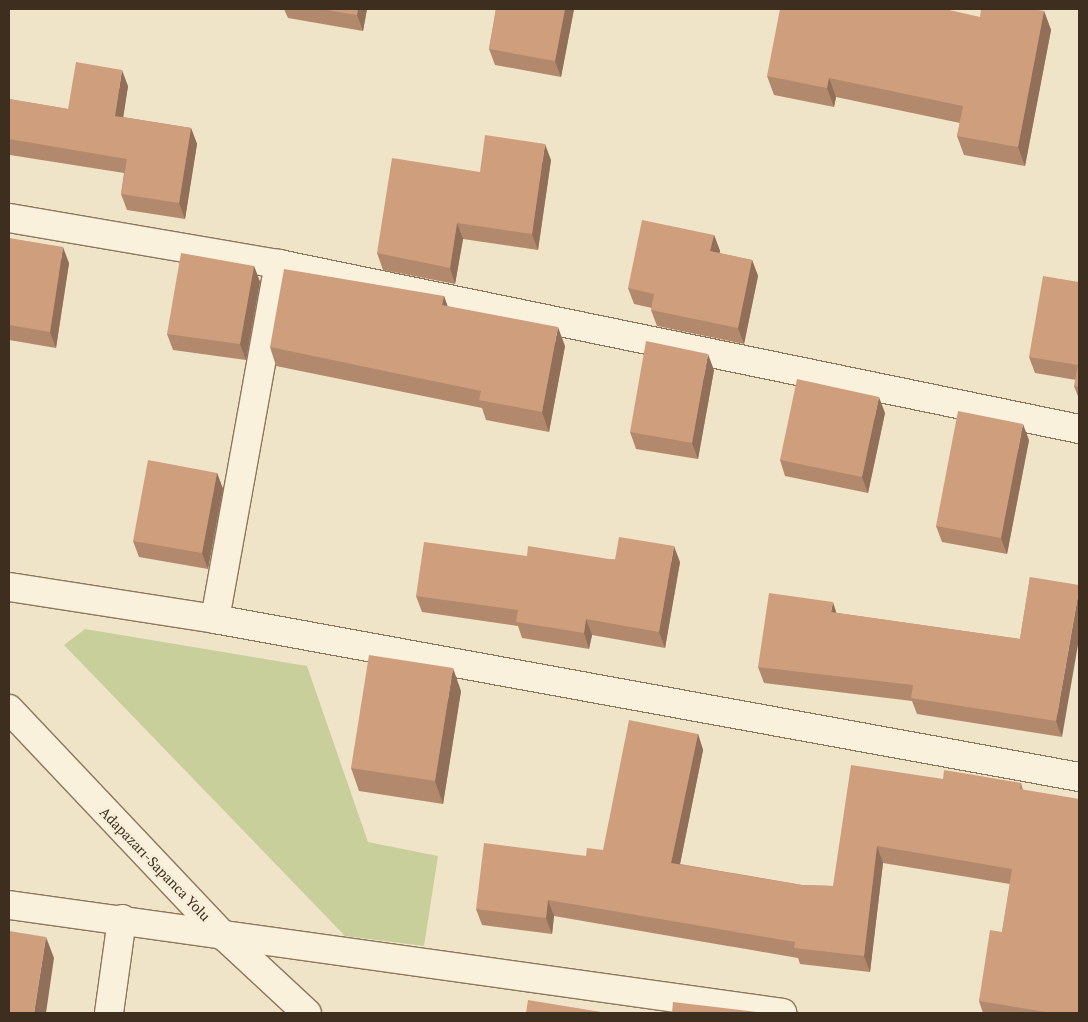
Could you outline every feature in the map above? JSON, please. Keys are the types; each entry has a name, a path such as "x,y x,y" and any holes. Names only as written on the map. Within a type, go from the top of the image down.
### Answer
{"street":[{"path":"9,218 279,264 1079,429"},
{"path":"214,619 279,264"},
{"path":"9,587 214,619 1079,777"},
{"name":"Adapazarı-Sapanca Yolu","path":"9,709 224,936 307,1013"},
{"path":"9,905 122,919 224,936 783,1013"},
{"path":"109,1013 122,919"}],"green space":[{"path":"85,629 307,666 368,842 438,856 424,946 345,936 64,645"}],"building":[{"path":"321,9 358,9 357,15"},
{"path":"496,9 565,9 555,61 489,49"},
{"path":"780,9 945,9 980,17 981,9 1033,9 1044,11 1018,147 957,136 963,106 829,78 827,88 767,76"},
{"path":"76,62 122,70 115,116 191,128 179,203 121,194 127,159 9,139 9,99 68,109"},
{"path":"485,135 545,144 532,234 457,223 450,268 377,253 392,158 480,172"},
{"path":"642,220 714,235 710,251 752,260 738,328 651,310 654,294 628,288"},
{"path":"9,238 63,247 50,332 9,325"},
{"path":"181,253 254,266 240,344 167,334"},
{"path":"284,269 444,296 442,305 558,327 542,412 479,400 481,391 270,347"},
{"path":"1043,276 1079,282 1079,387 1074,386 1078,365 1029,357"},
{"path":"646,341 708,354 692,443 630,432"},
{"path":"797,379 879,397 862,477 780,460"},
{"path":"958,411 1023,424 1001,538 936,526"},
{"path":"148,460 217,473 202,553 133,541"},
{"path":"619,537 674,546 659,632 586,619 584,633 516,622 518,610 416,596 424,542 527,556 528,546 615,560"},
{"path":"1030,577 1079,585 1056,721 911,698 913,685 758,667 769,593 833,602 831,612 1020,639"},
{"path":"369,655 453,668 435,781 351,768"},
{"path":"629,720 698,734 671,863 802,885 833,886 851,765 943,779 944,770 1021,783 1020,789 1079,799 1079,1013 1052,1013 979,1001 990,930 1002,932 1012,869 877,846 864,956 794,948 795,942 548,900 546,918 476,909 484,843 586,856 587,848 603,850"},
{"path":"9,931 46,937 34,1013 9,1013"},
{"path":"528,1000 607,1013 526,1013"},
{"path":"673,1002 757,1012 672,1013"}]}
